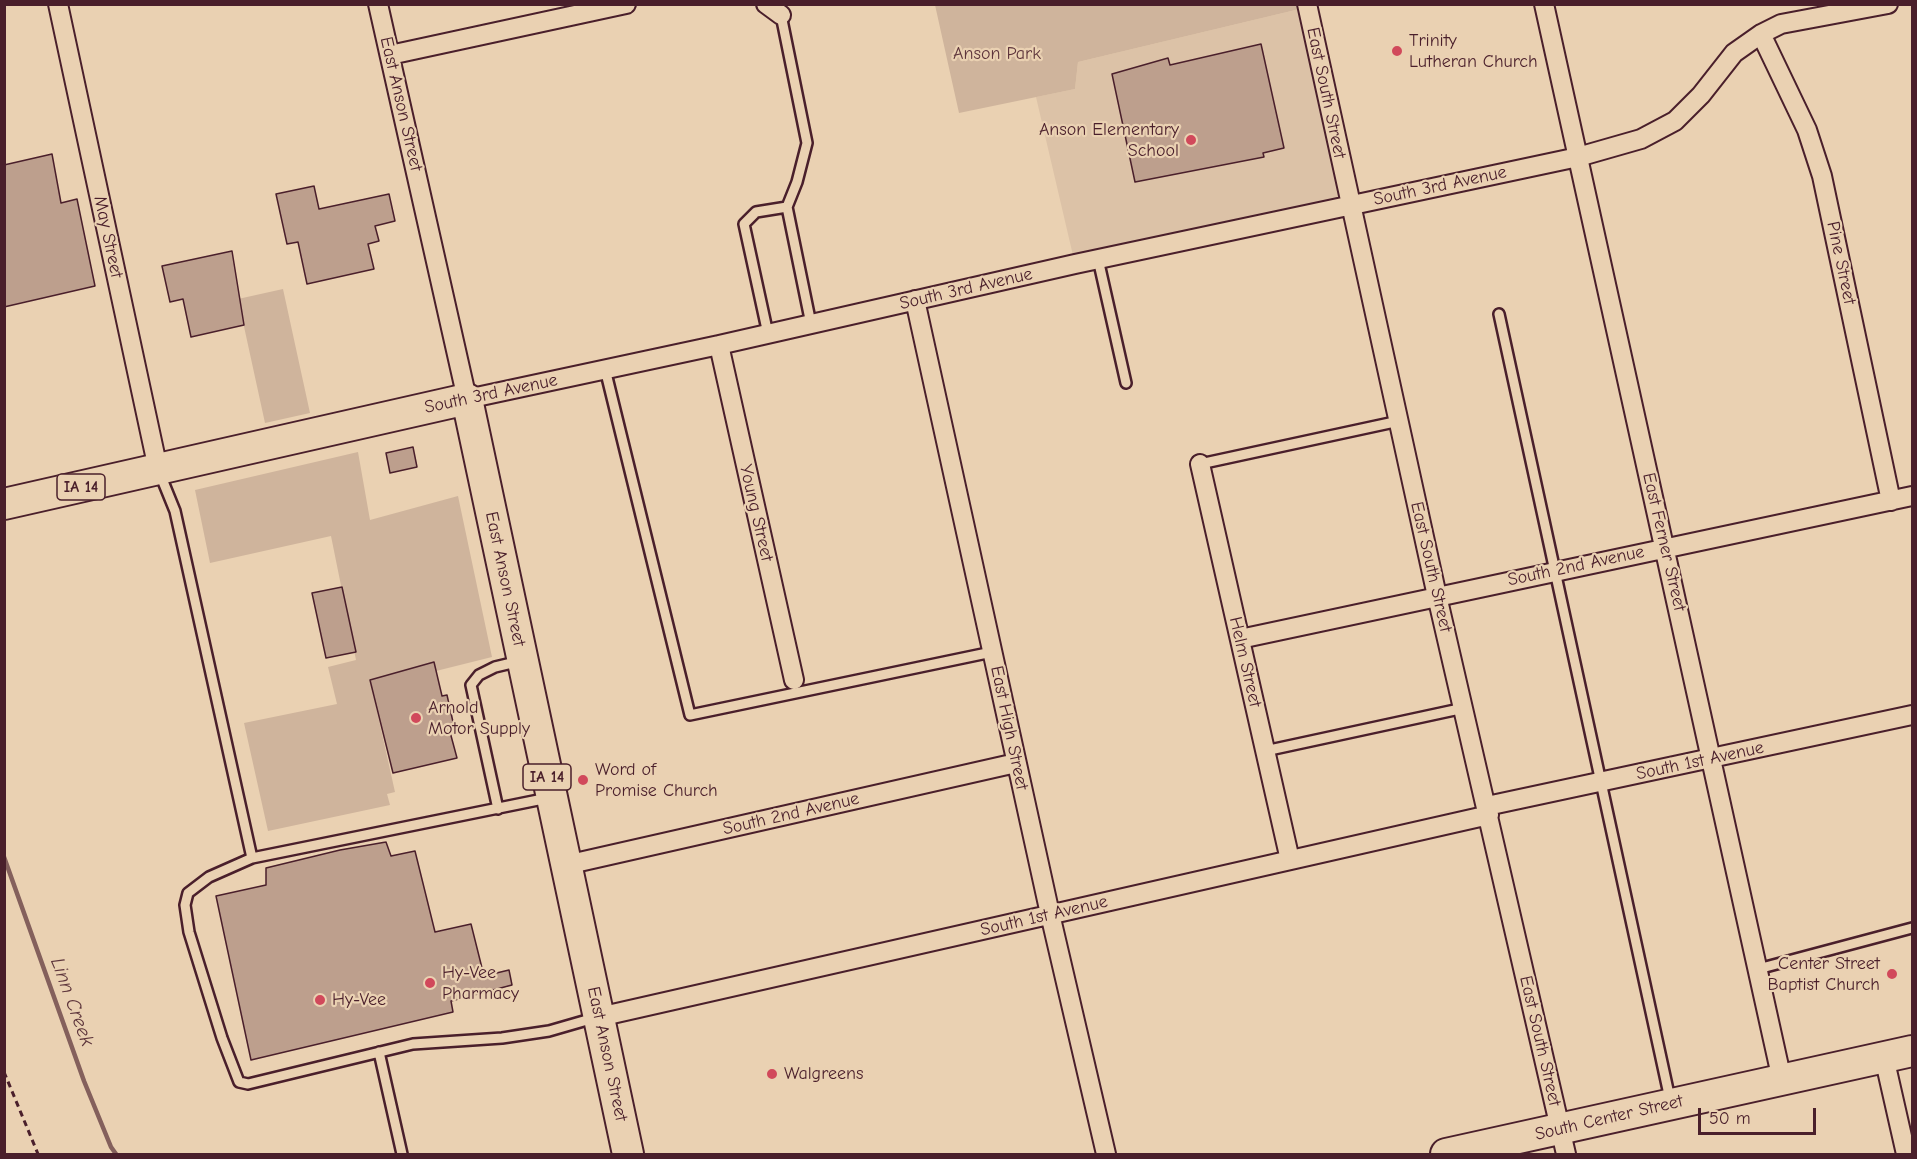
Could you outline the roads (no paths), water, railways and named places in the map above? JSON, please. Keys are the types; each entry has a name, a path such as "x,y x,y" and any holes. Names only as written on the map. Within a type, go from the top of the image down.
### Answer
{"main road":[{"name":"South 3rd Avenue","path":"4,504 466,399"},
{"name":"East Anson Street","path":"466,399 628,1155"},
{"name":"South Center Street","path":"1446,1155 1563,1142 1671,1104 1912,1051"}],"street":[{"name":"May Street","path":"58,4 158,469"},
{"name":"East Anson Street","path":"378,4 466,399"},
{"path":"390,55 626,4"},
{"name":"East South Street","path":"1307,4 1437,596 1563,1142"},
{"name":"East Ferner Street","path":"1544,4 1782,1080"},
{"name":"South 3rd Avenue","path":"466,399 719,345 1098,259 1578,157 1641,139 1675,121 1701,94 1734,53 1761,34 1781,24 1888,4"},
{"name":"Pine Street","path":"1761,34 1807,130 1822,176 1891,501"},
{"name":"East High Street","path":"915,300 1016,763 1106,1155"},
{"name":"Young Street","path":"719,345 794,680"},
{"name":"Helm Street","path":"1200,464 1290,860"},
{"name":"South 2nd Avenue","path":"1240,639 1912,496"},
{"name":"South 1st Avenue","path":"599,1017 1290,860 1600,782 1912,715"},
{"name":"South 2nd Avenue","path":"566,866 1016,763"},
{"path":"1884,1057 1906,1155"}],"lane":[{"path":"774,10 807,143 797,182 787,207 812,324"},
{"path":"768,334 744,224 756,212 787,207"},
{"path":"1098,259 1126,384"},
{"path":"1499,314 1553,571 1671,1104"},
{"path":"605,369 690,715 992,651"},
{"path":"1200,464 1399,422"},
{"path":"158,469 175,511 252,858"},
{"path":"498,809 471,685 479,675 495,667 522,660"},
{"path":"1265,751 1464,708"},
{"path":"551,798 252,858 210,877 188,892 185,905 189,932 238,1082 248,1084 413,1044 502,1038 549,1031 599,1017"},
{"path":"1758,969 1912,928"},
{"path":"379,1052 402,1155"}],"waterway":[{"name":"Linn Creek","path":"4,857 84,1081 116,1154"}],"place":[{"name":"Trinity Lutheran Church","path":"1397,51"},
{"name":"Anson Elementary School","path":"1191,140"},
{"name":"Arnold Motor Supply","path":"416,718"},
{"name":"Word of Promise Church","path":"583,780"},
{"name":"Center Street Baptist Church","path":"1892,974"},
{"name":"Hy-Vee Pharmacy","path":"430,983"},
{"name":"Hy-Vee","path":"320,1000"},
{"name":"Walgreens","path":"772,1074"}],"park label":[{"name":"Anson Park","path":"997,54"}]}
